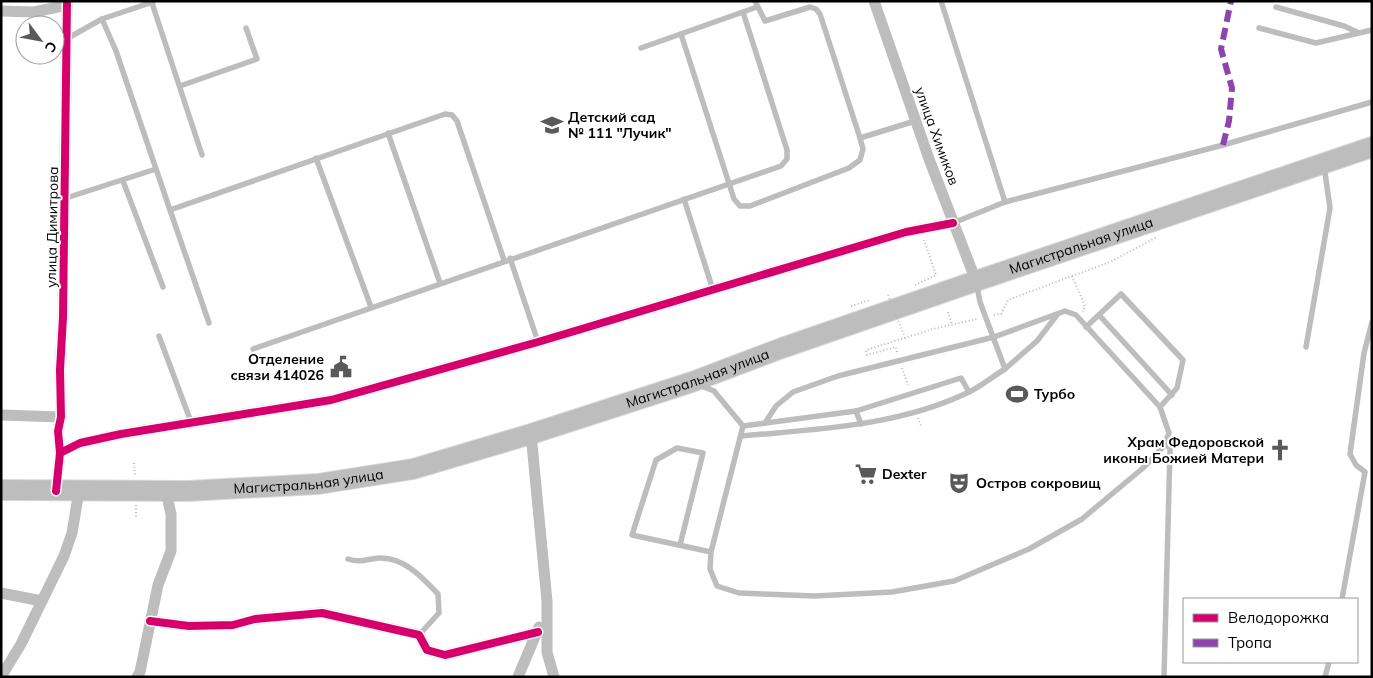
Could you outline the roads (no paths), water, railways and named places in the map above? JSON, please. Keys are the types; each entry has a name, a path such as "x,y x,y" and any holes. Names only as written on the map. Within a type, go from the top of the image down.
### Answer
{"highway":[{"name":"Магистральная улица","path":"1,490 166,491 318,484 413,468 531,434 692,382 782,348 1372,147"}],"street":[{"name":"улица Химиков","path":"874,1 915,120 976,281"},
{"path":"1,11 34,12 67,3"},
{"name":"улица Димитрова","path":"56,491 60,453 58,431 61,417 60,370 66,198 67,3"},
{"path":"60,453 80,443 191,422 331,400 538,342 920,228 953,223"},
{"path":"1,415 61,417"},
{"path":"531,434 546,601 547,652 554,677"},
{"path":"1,677 64,556 72,534 79,491"},
{"path":"137,677 140,672 158,584 170,551 171,514 166,491"},
{"path":"1,593 42,601"},
{"path":"518,677 538,632 546,601"},
{"path":"150,621 189,626 233,625 255,619 322,613 419,635 427,650 445,655 538,632"}],"lane":[{"path":"941,1 1005,202"},
{"path":"68,38 102,19 153,2 202,155"},
{"path":"641,48 743,12 756,4 765,22 810,7 820,14 863,148 860,160 849,168 750,206 740,206 734,199 681,34"},
{"path":"1276,7 1344,26 1358,32"},
{"path":"253,349 507,259 781,166 788,159 787,150 743,12"},
{"path":"102,19 209,323"},
{"path":"180,86 256,59 246,28"},
{"path":"1259,28 1316,43 1372,30"},
{"path":"953,223 1005,202 1223,145 1372,102"},
{"path":"170,210 388,133 445,114 452,115 457,121 538,342"},
{"path":"860,138 915,120"},
{"path":"388,133 440,283"},
{"path":"316,158 371,307"},
{"path":"1306,347 1330,208 1324,164"},
{"path":"66,198 156,170"},
{"path":"123,181 163,287"},
{"path":"684,199 713,290"},
{"path":"976,281 986,317 1005,369"},
{"path":"1086,327 1121,294 1183,360 1178,388 1160,407"},
{"path":"692,382 714,391 743,426 712,552 710,569 717,586 739,593 824,596 892,592 954,581 1029,549 1082,519 1143,468 1166,441 1169,433 1160,407 1076,315 1065,311 994,337 900,359 838,376 793,392 776,406 765,423"},
{"path":"742,436 861,424 900,417 969,392 1005,369 1037,342 1058,314"},
{"path":"1099,315 1172,394"},
{"path":"1372,322 1364,353 1350,454 1356,465 1365,472 1372,473"},
{"path":"159,336 191,422"},
{"path":"743,426 856,411 961,378 969,392"},
{"path":"856,411 861,424"},
{"path":"1164,677 1170,450 1166,441"},
{"path":"680,545 703,453 677,448 656,460 632,536 712,552"},
{"path":"1342,598 1365,472"},
{"path":"348,559 359,562 379,558 396,560 418,573 438,594 439,613 419,635"},
{"path":"1325,677 1329,663"}],"place":[{"name":"Детский сад № 111 \"Лучик\"","path":"552,125"},
{"name":"Отделение связи 414026","path":"341,367"},
{"name":"Турбо","path":"1017,394"},
{"name":"Храм Федоровской иконы Божией Матери","path":"1280,450"},
{"name":"Dexter","path":"866,474"},
{"name":"Остров сокровищ","path":"959,483"}]}
